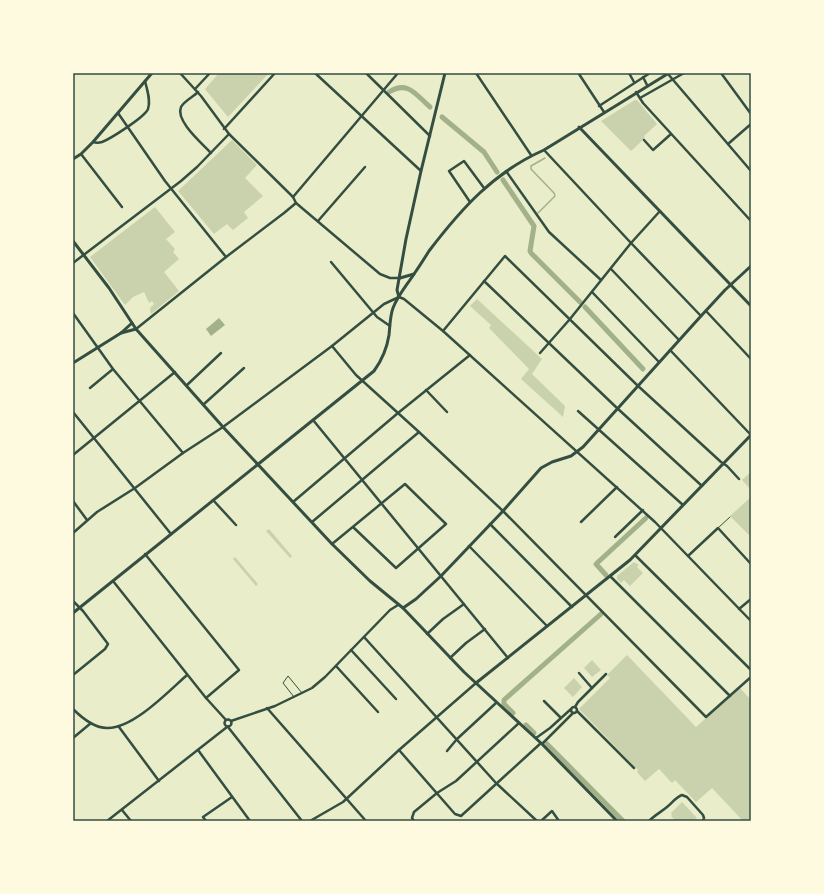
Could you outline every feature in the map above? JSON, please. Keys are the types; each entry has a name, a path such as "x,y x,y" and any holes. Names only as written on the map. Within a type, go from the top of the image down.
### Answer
{"street":[{"path":"73,159 81,154 93,142 152,73"},
{"path":"180,73 198,92 224,129 296,203 355,254 380,274 390,278 400,278 414,274"},
{"path":"195,89 210,73"},
{"path":"224,129 275,73"},
{"path":"316,73 421,171"},
{"path":"366,73 430,136"},
{"path":"292,198 398,73"},
{"path":"445,73 406,239 397,290 399,297 408,302 443,331 643,510 751,621"},
{"path":"476,73 531,156"},
{"path":"581,73 579,74 604,112"},
{"path":"629,73 634,82"},
{"path":"599,106 650,73"},
{"path":"73,613 374,371 381,360 388,339 393,308 428,252 470,202 484,188 506,171 544,150 668,73 672,80 751,171"},
{"path":"640,98 684,73"},
{"path":"721,73 751,114"},
{"path":"643,77 647,85"},
{"path":"93,142 101,142 128,126 147,110 149,99 145,81"},
{"path":"642,89 649,93"},
{"path":"198,92 183,104 180,109 181,116 185,125 192,134 212,153"},
{"path":"636,93 643,103"},
{"path":"636,93 670,134 751,221"},
{"path":"118,113 171,189 226,257"},
{"path":"728,144 751,124"},
{"path":"579,127 751,306"},
{"path":"73,263 171,189 212,153 229,134"},
{"path":"644,140 653,150 670,134"},
{"path":"544,150 701,316"},
{"path":"81,154 122,207"},
{"path":"470,202 449,171 464,161 484,188"},
{"path":"318,221 365,167"},
{"path":"506,171 549,232 601,280"},
{"path":"121,333 136,328 296,203"},
{"path":"540,353 570,319 631,243 660,211"},
{"path":"73,241 109,288 136,328 223,427 332,544 370,581 403,608 450,658 496,703 536,738 617,821"},
{"path":"443,331 505,256 637,385 727,466 739,479"},
{"path":"331,262 373,313 380,320 390,326"},
{"path":"403,608 416,599 441,576 503,511 543,466 577,452 599,430 637,385 701,316 751,266"},
{"path":"611,269 679,340"},
{"path":"484,281 617,408 702,486"},
{"path":"592,292 659,362"},
{"path":"73,533 110,503 134,488 183,452 223,427 332,346 384,304 399,297"},
{"path":"384,304 388,303 393,308"},
{"path":"706,311 751,359"},
{"path":"73,313 113,369 183,452"},
{"path":"73,363 121,333 132,323"},
{"path":"332,346 362,380 503,511 706,717 751,677"},
{"path":"310,821 347,798 399,750 476,683 586,596 635,555 751,435 670,350"},
{"path":"187,385 221,353"},
{"path":"293,502 344,457 470,356"},
{"path":"204,404 244,368"},
{"path":"90,388 113,369"},
{"path":"73,455 175,372"},
{"path":"426,390 447,412"},
{"path":"578,411 683,505"},
{"path":"73,412 171,534"},
{"path":"313,420 508,658"},
{"path":"312,522 419,432"},
{"path":"332,544 405,484 446,524 396,568 353,527"},
{"path":"581,522 617,487"},
{"path":"213,500 236,525"},
{"path":"73,501 88,520"},
{"path":"616,537 643,510"},
{"path":"490,524 572,606"},
{"path":"688,556 718,528 751,564"},
{"path":"469,546 547,626"},
{"path":"145,554 239,670 206,698"},
{"path":"635,555 751,670"},
{"path":"610,576 730,696"},
{"path":"113,581 187,675 226,720 231,720 267,708 294,697 320,681 390,610 398,604"},
{"path":"739,609 751,598"},
{"path":"73,601 108,642 108,647 106,649 73,675"},
{"path":"427,634 464,604"},
{"path":"450,658 484,629"},
{"path":"364,637 496,783 537,821"},
{"path":"351,650 396,699"},
{"path":"336,666 378,712"},
{"path":"578,674 592,688"},
{"path":"536,738 550,728 572,707 575,707 578,702 606,674"},
{"path":"73,709 91,723 106,728 119,727 141,714 187,675"},
{"path":"544,701 561,718"},
{"path":"447,751 457,739 496,703"},
{"path":"575,707 577,711 634,768"},
{"path":"267,708 366,821"},
{"path":"571,709 573,713"},
{"path":"399,750 455,814 461,816 496,783 542,744 573,713 577,711"},
{"path":"226,720 224,724 228,727 302,821"},
{"path":"107,821 232,724 231,720"},
{"path":"73,738 91,723"},
{"path":"414,821 412,816 414,812 437,793 456,781 519,723"},
{"path":"119,727 159,781"},
{"path":"198,750 250,821"},
{"path":"649,821 678,796 682,795 687,797 703,815 704,821"},
{"path":"206,821 203,816 232,797"},
{"path":"122,810 131,821"},
{"path":"541,821 552,811 559,821"}],"lane":[{"path":"718,528 730,517"},
{"path":"294,697 283,683 288,676 302,693"}],"shaded area":[{"path":"219,73 269,73 228,117 205,89"},
{"path":"637,100 657,124 631,151 601,121"},
{"path":"232,140 257,165 245,178 263,196 244,212 248,218 233,230 227,224 214,234 178,191"},
{"path":"155,207 175,232 166,239 175,249 173,252 179,259 164,272 179,291 151,314 150,308 154,304 152,301 149,303 144,292 133,297 125,305 90,257"},
{"path":"477,299 542,359 532,374 565,406 563,417 521,379 529,369 489,328 491,325 470,306"},
{"path":"219,318 225,325 211,336 206,329"},
{"path":"751,472 751,490 742,480"},
{"path":"751,497 751,537 730,516"},
{"path":"269,529 292,556 290,558 266,531"},
{"path":"235,557 258,584 256,586 233,559"},
{"path":"634,562 639,565 637,567 643,573 630,586 624,580 621,583 617,579 617,576"},
{"path":"627,655 696,727 740,688 751,700 751,817 747,821 743,821 712,788 696,802 675,780 672,783 659,769 645,781 637,772 638,770 579,709 610,678 607,675"},
{"path":"592,660 601,670 592,677 584,668"},
{"path":"574,678 582,687 573,697 564,688"},
{"path":"682,802 697,818 692,821 676,821 671,816 671,813"}],"waterway":[{"path":"389,92 396,89 407,88 430,107"},
{"path":"442,117 484,152 497,172"},
{"path":"538,213 555,196 554,193 531,169 531,166 545,158"},
{"path":"503,180 534,226 530,251 531,253 580,302"},
{"path":"585,307 643,369"},
{"path":"606,575 596,564 646,518"},
{"path":"513,713 504,704 504,700 601,614"},
{"path":"526,725 534,733"},
{"path":"547,744 623,821"}]}
